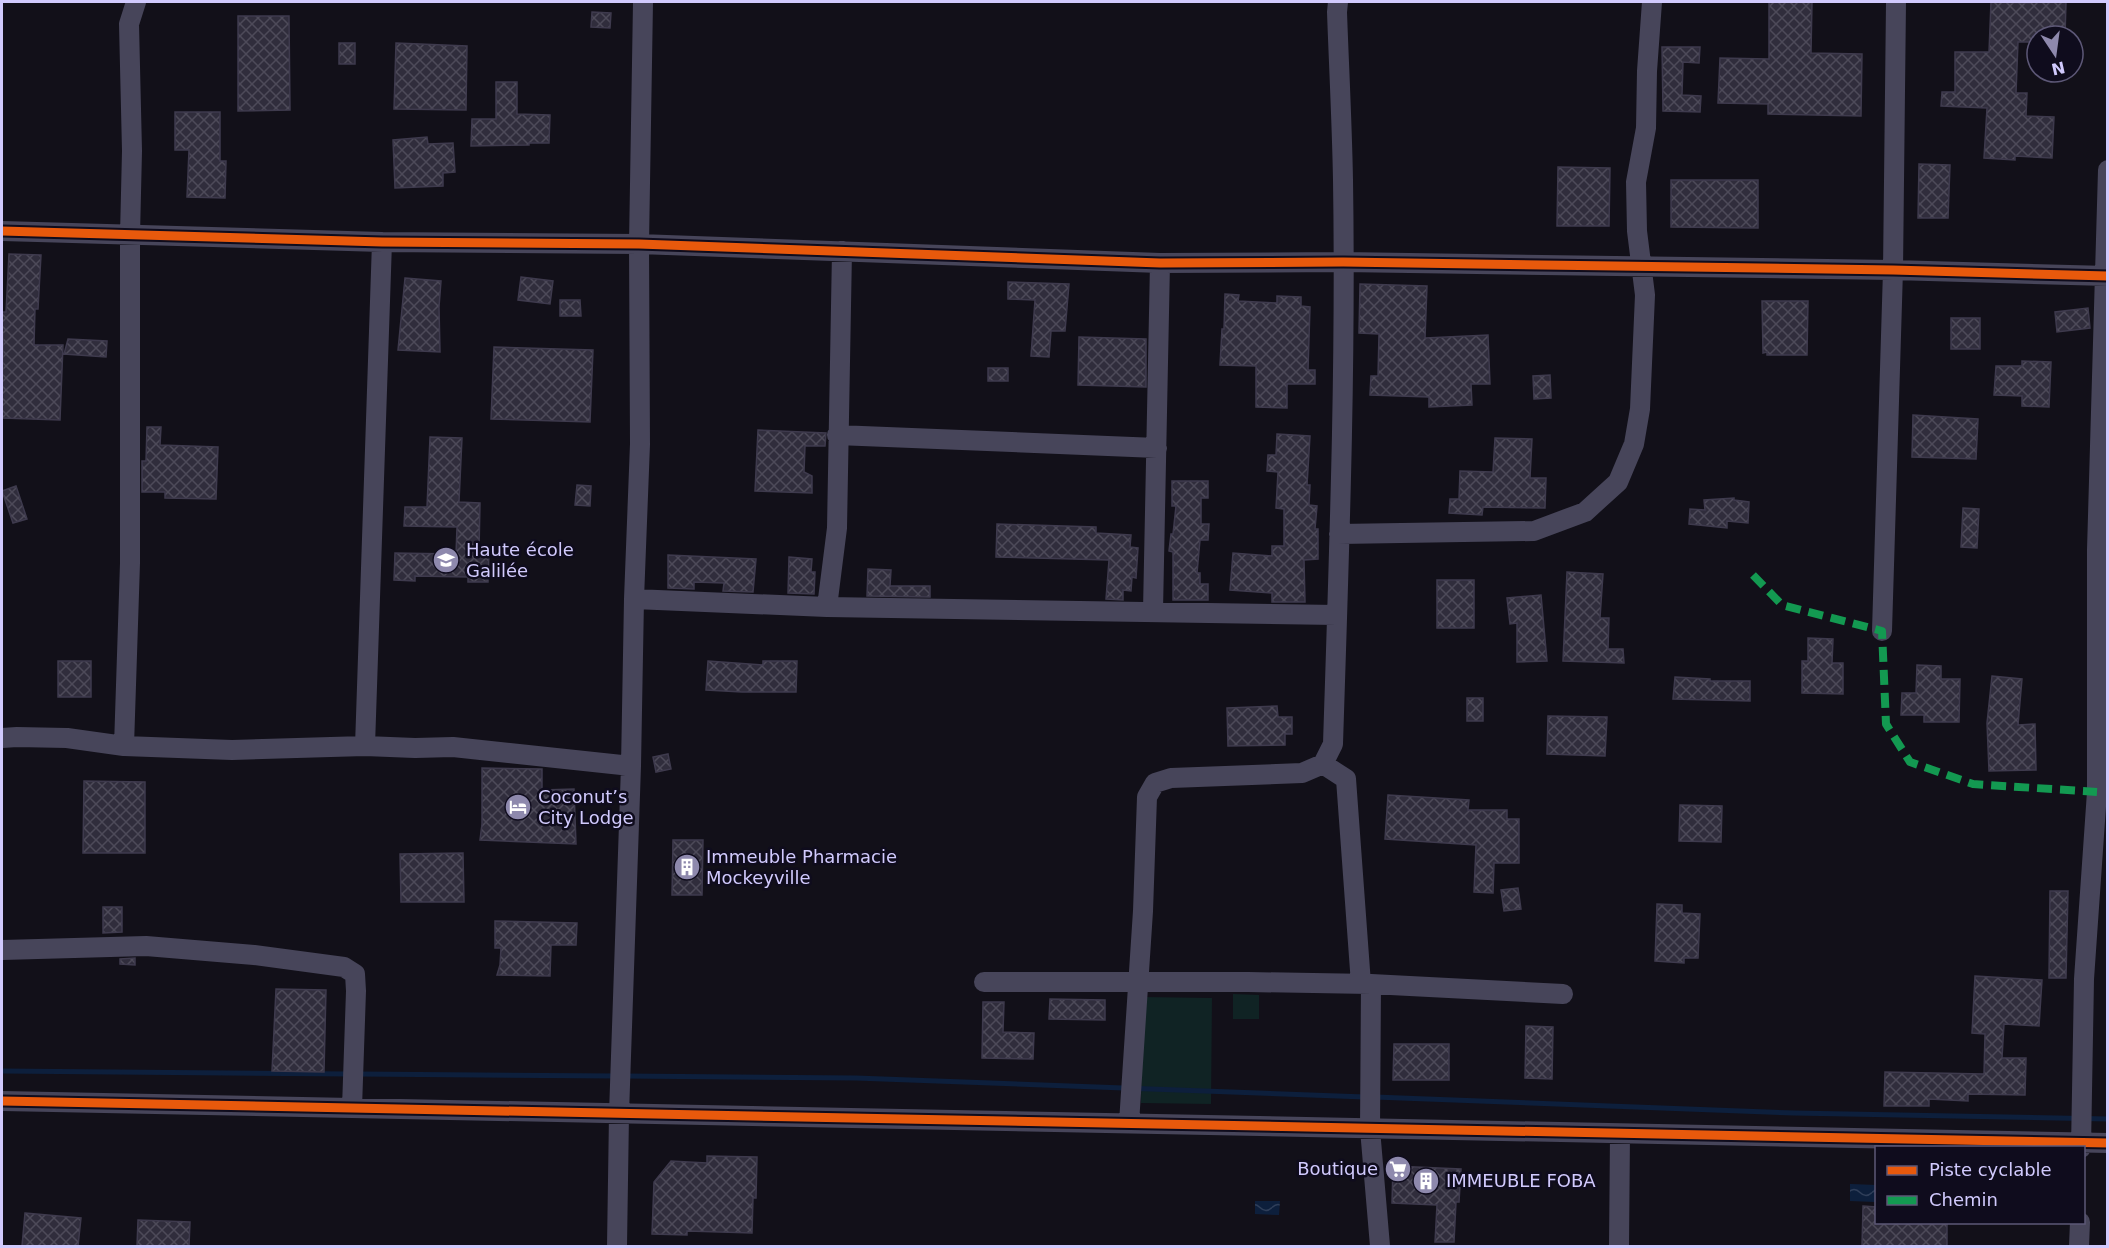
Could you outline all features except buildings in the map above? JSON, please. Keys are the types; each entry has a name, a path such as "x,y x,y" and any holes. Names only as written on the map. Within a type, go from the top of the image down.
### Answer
{"street":[{"path":"124,746 130,563 132,151 129,24 136,2"},
{"path":"617,1246 640,444 639,244 643,2"},
{"path":"1129,1123 1143,911 1147,797 1155,783 1171,778 1302,773 1323,764 1333,744 1339,534 1343,180 1338,2"},
{"path":"1339,534 1534,531 1585,512 1618,482 1634,444 1640,409 1645,295 1637,231 1636,182 1646,128 1652,2"},
{"path":"1882,631 1893,270 1896,2"},
{"path":"2081,1145 2085,968 2102,793 2102,550 2108,170"},
{"path":"2,231 382,242 639,244 1160,263 1342,262 1893,270 2107,276"},
{"path":"365,746 382,242"},
{"path":"827,607 837,528 842,251"},
{"path":"1153,611 1160,263"},
{"path":"837,435 1157,448"},
{"path":"634,599 827,607 1337,615"},
{"path":"2,738 68,738 124,746 232,750 365,746 453,747 631,766"},
{"path":"1323,764 1346,779 1366,984 1370,1129 1380,1246"},
{"path":"2,950 146,946 254,955 344,967 355,974 356,991 352,1108"},
{"path":"984,982 1366,984 1563,994"},
{"path":"2,1101 1129,1123 2081,1145 2108,1143"},
{"path":"1619,1246 1620,1134"},
{"path":"2079,1246 2080,1224"}],"green space":[{"path":"1233,994 1259,995 1259,1019 1233,1019"},
{"path":"1142,997 1212,998 1211,1104 1141,1103"}],"water":[{"path":"1850,1184 1875,1185 1875,1202 1850,1201"},
{"path":"1255,1201 1280,1201 1279,1215 1255,1214"}],"waterway":[{"path":"2,1071 349,1074"},
{"path":"358,1074 616,1076"},
{"path":"625,1076 856,1078 1365,1097"},
{"path":"1375,1097 1794,1113 2108,1119"}],"marked path":[{"path":"1753,575 1782,605 1882,631 1886,724 1910,762 1973,784 2097,792"}],"cycle path":[{"path":"2,231 382,242 639,244 1160,263 1343,262 1893,270 2108,276"},
{"path":"2,1101 2108,1143"}],"place":[{"name":"Haute école Galilée","path":"446,560"},
{"name":"Coconut’s City Lodge","path":"518,807"},
{"name":"Immeuble Pharmacie Mockeyville","path":"687,867"},
{"name":"Boutique","path":"1398,1169"},
{"name":"IMMEUBLE FOBA","path":"1426,1181"}]}
